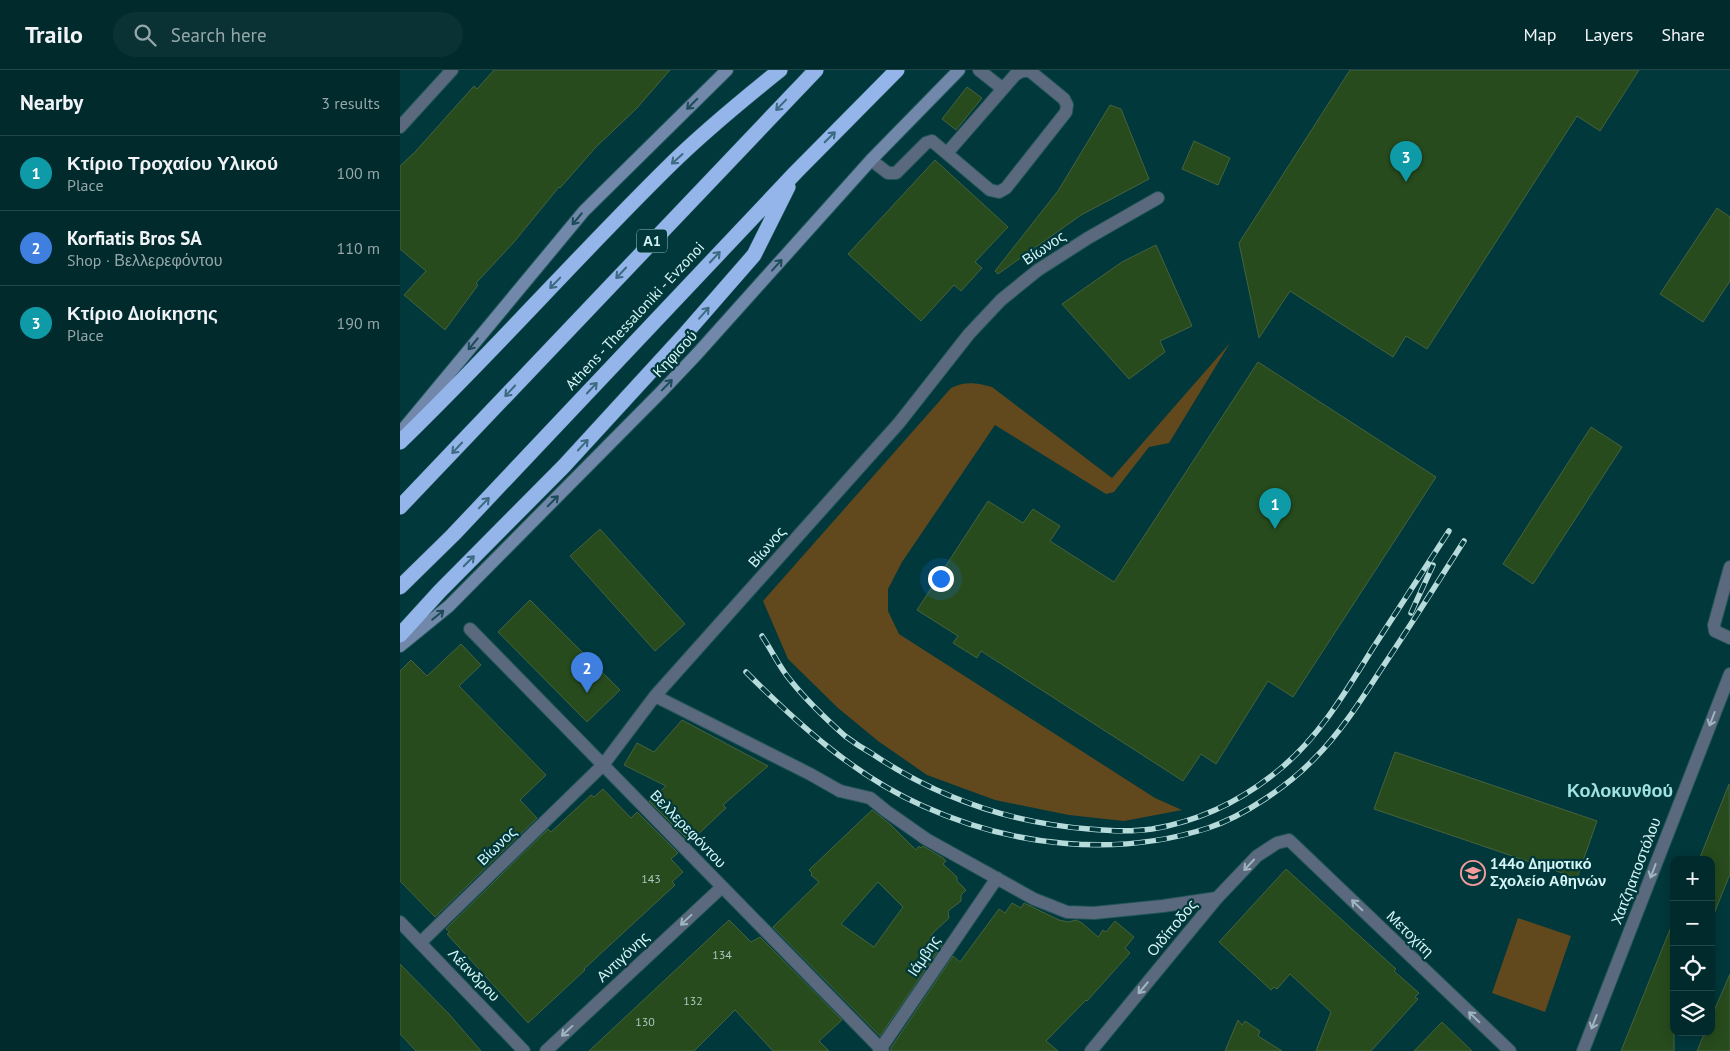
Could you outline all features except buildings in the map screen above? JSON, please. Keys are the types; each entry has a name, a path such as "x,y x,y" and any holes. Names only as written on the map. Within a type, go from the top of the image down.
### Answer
{"highway":[{"path":"400,442 453,391 666,168 736,105 780,70"},
{"name":"Α1","path":"400,507 816,70"},
{"name":"Athens - Thessaloniki - Evzonoi","path":"400,587 453,535 796,172 897,70"},
{"path":"400,635 440,591 564,466 686,333 754,255 796,172"}],"main road":[{"path":"400,432 584,211 727,70"},
{"name":"Κηφισού","path":"400,646 449,606 661,392 871,160 960,70"}],"street":[{"path":"400,128 452,70"},
{"path":"979,70 1003,89"},
{"path":"871,160 888,173 896,173 926,143 932,141 990,190 999,192 1006,188 1066,112 1067,105 1064,99 1030,71 1022,71 1015,75 947,153"},
{"name":"Βίωνος","path":"420,943 603,765 655,696 898,423 969,334 1001,300 1038,270 1088,238 1158,198"},
{"path":"1730,567 1714,625 1715,631 1730,638"},
{"name":"Βελλερεφόντου","path":"470,629 881,1050"},
{"name":"Χατζηαποστόλου","path":"1583,1051 1730,674"},
{"path":"655,696 810,774 840,792 870,798 886,812 926,839 1034,899 1067,912 1094,913 1217,898"},
{"name":"Οιδίποδος","path":"1091,1051 1217,898 1257,856 1277,843 1289,840"},
{"name":"Μετοχίτη","path":"1289,840 1510,1051"},
{"name":"Ιάμβης","path":"881,1050 997,878"},
{"name":"Αντιγόνης","path":"546,1051 722,887"},
{"name":"Λέανδρου","path":"400,922 524,1051"}],"shaded area":[{"path":"1230,343 1169,443 1149,447 1114,492 1106,494 995,425 902,562 888,589 888,611 899,634 1155,798 1182,810 1124,821 1069,815 995,800 927,775 878,741 838,708 788,659 763,601 951,388 971,383 992,387 1112,478"},
{"path":"1518,918 1571,936 1545,1012 1492,993"}],"railway":[{"path":"762,636 791,681 810,703 838,730 861,747 922,783 975,805 1031,821 1105,830 1152,829 1187,821 1220,808 1266,780 1308,742 1342,696 1449,531"},
{"path":"746,672 786,711 851,764 898,794 957,820 992,831 1064,843 1100,845 1137,843 1173,837 1222,823 1251,808 1279,790 1314,759 1357,706 1464,541"},
{"path":"1411,613 1433,565"}],"place":[{"name":"Κτίριο Διοίκησης","path":"1406,182"},
{"name":"Κτίριο Τροχαίου Υλικού","path":"1275,529"},
{"name":"Korfiatis Bros SA","path":"587,693"},
{"name":"144ο Δημοτικό Σχολείο Αθηνών","path":"1473,873"}],"district":[{"name":"Κολοκυνθού","path":"1620,791"}]}
